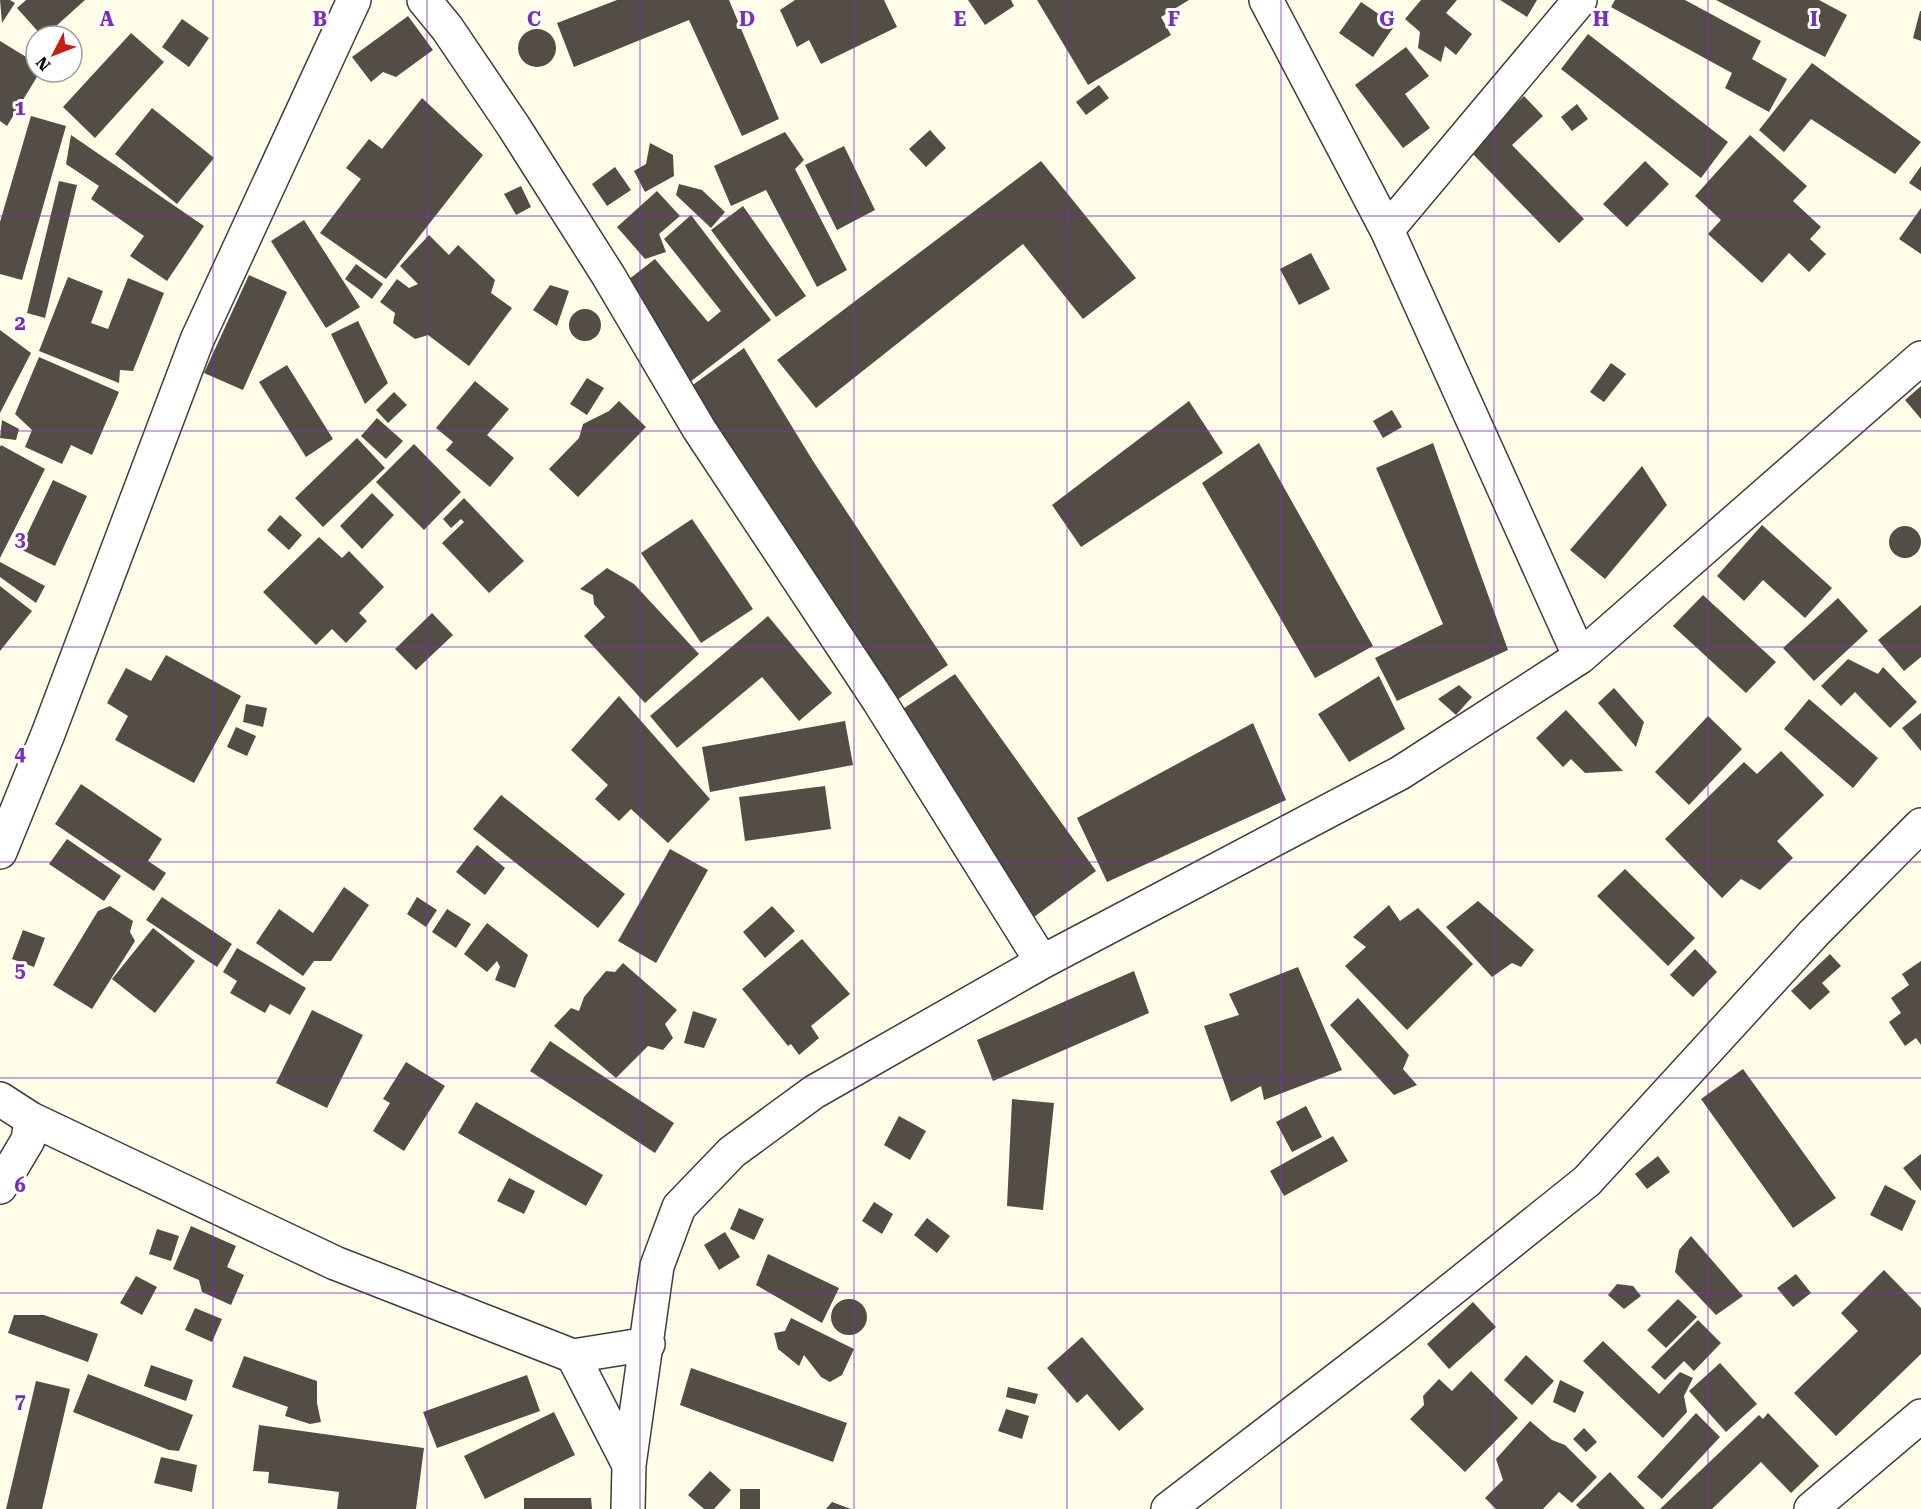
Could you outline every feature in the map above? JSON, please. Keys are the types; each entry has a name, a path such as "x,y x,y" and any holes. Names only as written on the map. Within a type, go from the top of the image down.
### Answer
{"street":[{"path":"0,852 48,734 197,340 354,0"},
{"path":"424,0 447,28 514,127 608,274 699,429 879,701 1042,962"},
{"path":"1266,0 1387,230 1580,657"},
{"path":"1387,230 1580,0"},
{"path":"628,1509 629,1465 648,1344 657,1266 679,1207 732,1152 814,1092 1042,962 1400,773 1580,657 1921,358"},
{"path":"1168,1509 1396,1334 1587,1181 1814,933 1921,825"},
{"path":"0,1100 31,1119 335,1263 573,1356 648,1344"},
{"path":"0,1187 28,1140 31,1119"},
{"path":"573,1356 629,1465"},
{"path":"1811,1509 1921,1416"}],"building":[{"path":"0,0 10,0 15,3 2,23"},
{"path":"26,0 85,0 58,24 31,24 17,8"},
{"path":"617,0 729,0 779,119 742,136 689,20 574,67 557,23"},
{"path":"795,0 884,0 897,27 821,64 809,40 797,47 780,10"},
{"path":"968,0 1011,0 1014,6 985,25"},
{"path":"1037,0 1189,0 1161,17 1171,35 1088,85"},
{"path":"1421,0 1457,0 1446,13 1472,34 1456,55 1445,46 1441,62 1418,48 1420,32 1405,19"},
{"path":"1500,0 1537,0 1527,17"},
{"path":"1615,0 1685,0 1761,41 1752,59 1787,79 1769,112 1725,88 1732,73 1611,7"},
{"path":"1716,0 1819,0 1847,15 1825,57"},
{"path":"1361,2 1395,25 1373,57 1339,33"},
{"path":"1921,11 1921,41 1913,38"},
{"path":"408,16 433,50 396,77 383,72 371,82 352,57"},
{"path":"182,19 209,38 189,67 162,47"},
{"path":"537,29 550,35 556,48 550,61 537,67 524,61 518,48 524,35"},
{"path":"131,33 164,62 95,138 63,107"},
{"path":"1588,34 1728,142 1701,178 1561,69"},
{"path":"0,41 24,56 24,84 33,84 7,126 0,121"},
{"path":"1406,47 1429,76 1405,94 1430,128 1403,148 1355,85"},
{"path":"1812,63 1921,142 1895,174 1811,119 1784,152 1759,130"},
{"path":"1099,85 1109,98 1086,115 1076,102"},
{"path":"1524,96 1543,116 1512,145 1584,219 1559,243 1469,150"},
{"path":"422,98 483,155 386,279 320,233 361,179 346,168 369,139 382,149"},
{"path":"1577,104 1588,119 1572,131 1561,117"},
{"path":"152,108 214,158 177,204 115,154"},
{"path":"31,116 66,126 22,280 0,274 0,222"},
{"path":"930,130 946,148 926,167 909,149"},
{"path":"785,132 804,160 795,169 847,270 817,287 766,190 731,206 714,166"},
{"path":"71,135 204,226 167,281 130,256 144,236 91,199 99,186 66,164"},
{"path":"1750,135 1807,186 1793,201 1821,227 1810,239 1826,254 1809,272 1789,253 1762,283 1708,234 1721,220 1695,196"},
{"path":"650,143 673,155 674,176 645,192 634,171 646,164"},
{"path":"844,146 875,210 837,230 805,165"},
{"path":"1041,161 1136,278 1083,319 1023,244 816,408 777,360"},
{"path":"1645,161 1669,184 1627,227 1603,204"},
{"path":"1921,166 1921,191 1909,183"},
{"path":"615,167 631,190 607,206 592,184"},
{"path":"59,181 77,185 45,318 27,313"},
{"path":"679,184 702,190 725,212 711,228 676,195"},
{"path":"521,186 531,207 516,215 504,194"},
{"path":"657,191 680,216 659,234 666,252 645,259 617,227"},
{"path":"743,206 806,296 776,317 711,230"},
{"path":"1921,208 1921,254 1899,239"},
{"path":"691,215 771,320 690,382 628,280 655,259 708,322 721,311 664,239"},
{"path":"304,220 360,307 326,328 271,241"},
{"path":"429,235 449,255 458,245 495,280 491,293 512,308 469,366 428,335 415,339 393,323 395,313 380,302 397,279 409,288 418,284 400,266"},
{"path":"1311,253 1330,289 1299,305 1280,269"},
{"path":"356,264 383,284 372,299 345,279"},
{"path":"249,275 287,292 243,390 204,373"},
{"path":"68,277 103,291 91,323 108,329 128,278 164,293 133,371 120,370 119,383 39,351"},
{"path":"550,285 569,291 557,326 533,310"},
{"path":"585,309 596,314 601,325 596,336 585,341 574,336 569,325 574,314"},
{"path":"358,321 388,383 365,404 331,334"},
{"path":"0,330 31,353 0,413"},
{"path":"744,348 813,461 948,665 891,704 690,387"},
{"path":"39,357 119,392 92,455 71,445 62,464 25,447 32,430 15,414"},
{"path":"1611,363 1626,374 1604,402 1590,392"},
{"path":"287,365 333,439 306,457 259,382"},
{"path":"587,378 604,388 587,415 570,404"},
{"path":"475,381 509,409 487,435 514,458 490,487 446,450 453,442 436,428"},
{"path":"1921,386 1921,419 1905,400"},
{"path":"394,392 407,405 388,423 376,410"},
{"path":"619,401 646,427 578,497 549,469 579,438 583,424 609,411"},
{"path":"1189,401 1223,453 1081,547 1052,505"},
{"path":"1392,410 1402,427 1383,438 1373,421"},
{"path":"377,418 403,441 386,459 361,436"},
{"path":"2,420 19,429 16,440 0,438"},
{"path":"357,438 385,468 323,527 295,498"},
{"path":"1259,443 1373,646 1315,678 1202,483"},
{"path":"1433,443 1508,650 1397,701 1375,658 1443,624 1376,468"},
{"path":"414,444 461,492 424,530 376,482"},
{"path":"1,445 45,469 0,558 0,447"},
{"path":"1642,466 1667,505 1605,579 1570,550"},
{"path":"53,480 87,496 55,566 20,549"},
{"path":"372,493 394,515 362,549 340,526"},
{"path":"464,498 524,561 489,593 442,543 464,522 461,519 451,528 443,519"},
{"path":"280,515 302,535 289,550 267,530"},
{"path":"692,519 753,609 701,643 641,553"},
{"path":"1762,525 1832,588 1805,618 1763,580 1744,601 1717,576"},
{"path":"1905,526 1917,530 1921,542 1917,554 1905,558 1893,554 1889,542 1893,530"},
{"path":"319,537 342,558 349,551 384,587 359,613 367,621 346,643 332,629 316,645 263,592"},
{"path":"0,562 45,586 36,603 0,577"},
{"path":"607,568 634,584 699,654 645,703 584,636 605,617 594,604 593,595 580,589"},
{"path":"0,586 32,611 0,651"},
{"path":"1703,595 1776,662 1746,693 1673,626"},
{"path":"1838,598 1868,631 1814,681 1783,648"},
{"path":"1921,605 1921,657 1904,671 1878,640"},
{"path":"432,613 453,635 416,670 395,649"},
{"path":"768,616 832,693 799,721 762,677 677,748 650,716"},
{"path":"166,655 241,696 194,783 115,740 128,716 107,703 126,668 151,681"},
{"path":"1848,659 1878,674 1883,667 1917,702 1890,728 1855,692 1841,706 1821,686"},
{"path":"955,674 1096,871 1034,917 897,713"},
{"path":"1379,676 1405,729 1349,762 1318,714"},
{"path":"1459,685 1472,697 1456,715 1438,699"},
{"path":"1614,688 1644,722 1636,747 1598,703"},
{"path":"619,696 710,799 668,843 631,809 619,821 595,799 608,785 571,750"},
{"path":"1809,699 1878,758 1853,788 1784,729"},
{"path":"246,704 267,708 263,727 243,722"},
{"path":"1566,710 1623,771 1585,773 1571,759 1563,767 1536,738"},
{"path":"1921,713 1921,751 1902,728"},
{"path":"1708,716 1742,749 1689,805 1655,772"},
{"path":"845,721 853,765 710,792 702,747"},
{"path":"1253,723 1286,800 1107,882 1077,818"},
{"path":"236,727 256,736 247,756 227,747"},
{"path":"1781,751 1824,795 1777,841 1793,858 1760,890 1741,879 1722,898 1665,839 1744,762 1757,774"},
{"path":"81,784 162,839 148,861 166,873 154,891 55,824"},
{"path":"825,786 831,829 745,841 739,797"},
{"path":"501,795 625,894 598,928 473,829"},
{"path":"67,839 121,876 104,901 49,864"},
{"path":"477,845 505,868 485,895 456,872"},
{"path":"670,849 708,870 656,963 618,941"},
{"path":"1625,869 1695,938 1668,966 1597,896"},
{"path":"344,887 369,905 331,961 314,961 303,976 256,943 279,909 313,933"},
{"path":"162,897 232,944 217,967 146,920"},
{"path":"417,897 437,910 426,927 407,914"},
{"path":"1478,901 1534,950 1521,967 1512,963 1492,977 1446,927"},
{"path":"1389,905 1400,921 1418,908 1473,964 1407,1030 1345,966 1366,947 1353,937"},
{"path":"110,906 133,921 130,932 135,941 92,1009 53,985 98,911"},
{"path":"772,906 795,931 765,958 743,932"},
{"path":"447,909 471,924 456,948 432,932"},
{"path":"487,923 528,955 515,988 495,980 500,967 497,961 487,972 464,954"},
{"path":"153,928 195,961 155,1013 112,979"},
{"path":"23,930 45,938 34,967 12,959"},
{"path":"802,939 850,994 811,1026 819,1038 799,1055 791,1044 788,1046 742,989"},
{"path":"237,948 306,988 290,1015 270,1004 265,1013 230,993 237,981 223,972"},
{"path":"1695,949 1717,972 1693,997 1670,975"},
{"path":"1830,954 1841,966 1822,983 1830,992 1810,1010 1791,991"},
{"path":"1921,961 1921,1045 1916,1038 1905,1046 1889,1022 1901,1013 1891,998 1909,985 1902,974"},
{"path":"623,963 677,1010 665,1024 673,1038 663,1050 648,1046 616,1078 554,1026 571,1008 579,1011 584,997 606,971 615,972"},
{"path":"1298,967 1342,1070 1264,1100 1261,1086 1231,1102 1204,1026 1239,1015 1229,994"},
{"path":"1134,971 1149,1013 993,1081 977,1040"},
{"path":"1358,998 1409,1055 1403,1069 1417,1085 1394,1095 1330,1025"},
{"path":"312,1010 363,1035 327,1108 276,1083"},
{"path":"693,1011 717,1019 704,1048 684,1043"},
{"path":"550,1041 674,1123 655,1153 530,1071"},
{"path":"406,1062 445,1086 404,1151 373,1131 390,1103 383,1099"},
{"path":"1743,1069 1836,1198 1793,1228 1701,1099"},
{"path":"1012,1099 1054,1103 1043,1210 1007,1206"},
{"path":"476,1102 603,1175 586,1206 458,1133"},
{"path":"1306,1106 1322,1137 1292,1152 1276,1122"},
{"path":"899,1116 926,1131 910,1160 884,1145"},
{"path":"1333,1136 1348,1161 1284,1196 1270,1171"},
{"path":"1921,1154 1921,1191 1903,1168"},
{"path":"1658,1156 1670,1172 1647,1189 1635,1174"},
{"path":"509,1178 535,1191 524,1214 497,1201"},
{"path":"1885,1185 1916,1201 1902,1231 1870,1215"},
{"path":"874,1202 893,1214 882,1234 862,1221"},
{"path":"739,1208 764,1219 754,1240 730,1229"},
{"path":"927,1218 950,1236 937,1253 914,1235"},
{"path":"191,1226 236,1246 227,1267 244,1275 231,1305 202,1292 199,1280 173,1269"},
{"path":"157,1229 179,1236 171,1261 149,1254"},
{"path":"725,1232 740,1257 719,1270 704,1245"},
{"path":"1691,1236 1743,1296 1716,1315 1675,1272 1679,1250"},
{"path":"768,1254 839,1288 822,1323 756,1285"},
{"path":"1884,1270 1921,1308 1921,1354 1836,1436 1794,1393 1858,1331 1841,1313"},
{"path":"1796,1274 1811,1293 1793,1307 1777,1288"},
{"path":"136,1276 157,1287 142,1315 120,1303"},
{"path":"1617,1284 1633,1286 1641,1296 1624,1309 1608,1295"},
{"path":"849,1299 862,1304 867,1317 862,1330 849,1335 836,1330 831,1317 836,1304"},
{"path":"1678,1299 1697,1317 1666,1348 1647,1330"},
{"path":"1473,1302 1496,1327 1449,1369 1427,1344"},
{"path":"195,1308 222,1319 212,1342 185,1330"},
{"path":"14,1315 44,1315 98,1334 88,1362 8,1333"},
{"path":"791,1318 854,1349 842,1375 830,1382 821,1377 804,1355 799,1366 778,1349 774,1333 785,1331"},
{"path":"1698,1320 1721,1343 1694,1371 1684,1361 1665,1380 1651,1367"},
{"path":"1082,1337 1144,1409 1119,1431 1087,1394 1077,1403 1047,1368"},
{"path":"1603,1341 1659,1394 1680,1372 1693,1378 1684,1396 1687,1412 1663,1438 1583,1361"},
{"path":"1526,1355 1554,1381 1532,1405 1504,1380"},
{"path":"244,1356 317,1381 317,1403 321,1422 310,1424 285,1416 288,1407 232,1387"},
{"path":"1720,1363 1757,1404 1726,1432 1689,1391"},
{"path":"151,1365 193,1380 186,1401 144,1386"},
{"path":"691,1368 847,1423 833,1462 680,1405"},
{"path":"1471,1371 1518,1418 1465,1472 1410,1419 1424,1405 1423,1396 1439,1379 1452,1391"},
{"path":"88,1374 193,1415 179,1451 169,1450 73,1412"},
{"path":"527,1375 540,1411 437,1448 423,1412"},
{"path":"1560,1380 1584,1392 1575,1413 1553,1402"},
{"path":"36,1381 70,1389 42,1509 6,1509"},
{"path":"1008,1387 1038,1394 1035,1404 1006,1397"},
{"path":"1006,1409 1029,1416 1022,1439 998,1431"},
{"path":"554,1412 575,1455 485,1499 464,1456"},
{"path":"1696,1413 1720,1437 1662,1499 1637,1477"},
{"path":"1768,1413 1819,1466 1791,1493 1761,1462 1712,1509 1660,1509 1759,1415 1763,1419"},
{"path":"1530,1421 1552,1440 1565,1445 1597,1477 1572,1503 1559,1492 1543,1509 1496,1509 1485,1498 1503,1480 1496,1459"},
{"path":"259,1425 424,1448 416,1509 337,1509 339,1492 268,1483 269,1472 253,1471"},
{"path":"1584,1428 1597,1442 1586,1452 1573,1439"},
{"path":"161,1457 197,1465 192,1492 154,1483"},
{"path":"710,1471 731,1490 714,1509 704,1509 688,1495"},
{"path":"1610,1472 1645,1509 1580,1509 1576,1505"},
{"path":"740,1489 760,1489 760,1509 740,1509"},
{"path":"524,1498 591,1498 592,1509 524,1509"},
{"path":"832,1502 851,1509 826,1509"}]}
